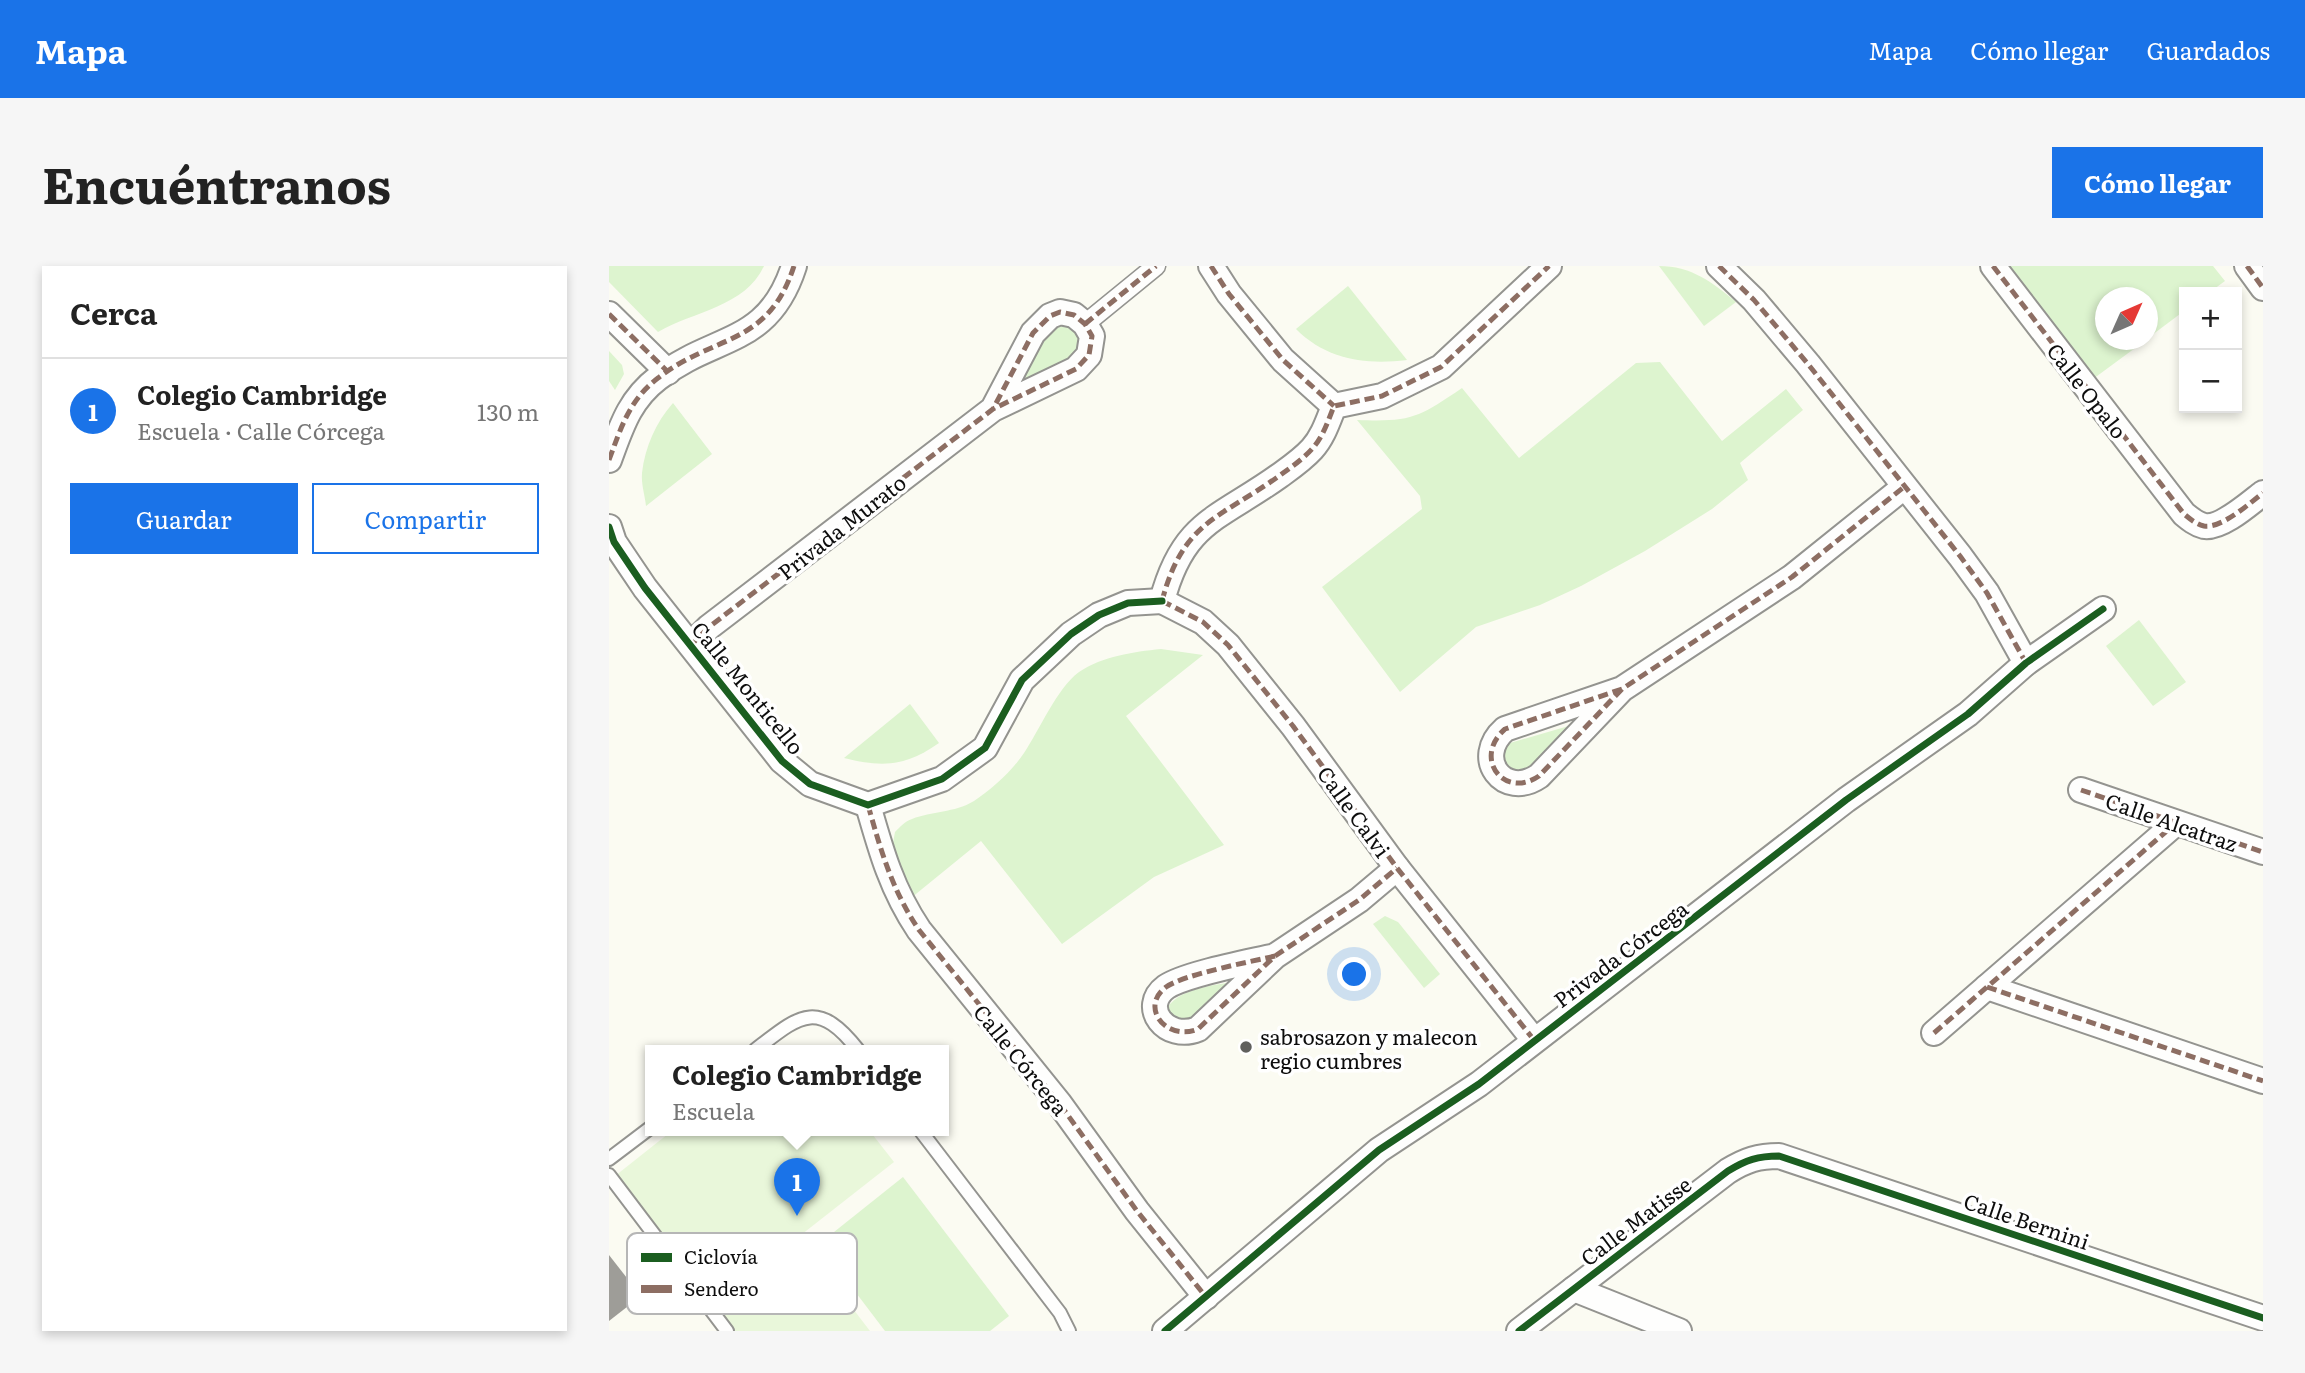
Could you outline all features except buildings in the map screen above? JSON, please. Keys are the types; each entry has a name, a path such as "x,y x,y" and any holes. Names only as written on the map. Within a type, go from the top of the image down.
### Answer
{"street":[{"path":"609,460 626,413 646,390 668,372 756,326 774,309 794,266"},
{"path":"1085,324 1156,266"},
{"path":"1211,266 1229,294 1283,360 1334,406"},
{"path":"1334,406 1382,396 1441,367 1549,266"},
{"path":"1719,266 1754,300 1808,364 1960,556 1987,593 2026,663"},
{"name":"Calle Opalo","path":"1993,266 2184,514 2203,526 2211,526 2232,516 2263,494"},
{"path":"2247,266 2263,288"},
{"name":"Privada Murato","path":"691,645 709,627 993,409 1076,369 1091,347 1092,336 1085,324 1074,315 1060,312 1044,321 1033,333 993,409"},
{"path":"609,314 668,372"},
{"path":"868,804 942,779 985,748 1022,680 1071,634 1099,615 1128,603 1161,601 1169,573 1182,549 1202,525 1303,458 1323,432 1334,406"},
{"path":"1622,689 1505,729 1490,748 1493,766 1498,774 1511,783 1533,780 1622,689 1792,578 1905,486"},
{"name":"Calle Monticello","path":"609,527 614,542 645,588 782,761 810,784 868,804"},
{"name":"Calle Calvi","path":"1161,601 1203,622 1228,645 1293,726 1397,868 1534,1040"},
{"name":"Privada Córcega","path":"1165,1331 1379,1150 1479,1083 1846,800 1968,714 2026,663 2103,610"},
{"name":"Calle Alcatraz","path":"2081,790 2263,852"},
{"name":"Calle Córcega","path":"868,804 893,885 919,930 1059,1103 1137,1211 1206,1297"},
{"path":"1934,1033 2176,823"},
{"path":"1275,956 1337,916 1397,868"},
{"path":"1987,987 2263,1081"},
{"name":"Calle Matisse","path":"1519,1331 1728,1171 1758,1156 1779,1156"},
{"name":"Calle Bernini","path":"1779,1156 2263,1318"},
{"path":"1573,1289 1679,1331"}],"lane":[{"path":"762,1045 793,1021 809,1016 831,1023 852,1045"},
{"path":"609,1159 645,1132"},
{"path":"924,1136 1060,1313 1069,1331"},
{"path":"609,1175 653,1233"},
{"path":"714,1314 727,1331"}],"green space":[{"path":"609,266 764,266 755,280 732,299 658,332 609,282"},
{"path":"1659,266 1681,269 1701,276 1736,302 1704,326"},
{"path":"2010,266 2213,266 2225,281 2217,287 2179,287 2179,315 2158,330 2158,287 2095,287 2095,350 2132,350 2093,379"},
{"path":"1348,286 1407,360 1377,362 1348,358 1321,348 1296,329"},
{"path":"1071,327 1079,336 1079,355 1016,391 1024,368 1051,328"},
{"path":"609,351 622,365 624,374 615,390 609,381"},
{"path":"1660,362 1722,441 1786,389 1803,410 1740,463 1748,480 1712,509 1645,551 1581,586 1540,605 1476,627 1400,692 1322,587 1422,509 1420,496 1357,420 1390,420 1413,416 1435,406 1462,388 1519,458 1636,363"},
{"path":"673,403 712,454 646,506 643,463 657,427"},
{"path":"2139,620 2186,682 2153,706 2106,646"},
{"path":"1161,649 1203,655 1126,716 1224,845 1154,877 1062,944 981,841 911,898 892,848 895,832 899,828 912,819 966,805 995,785 1019,760 1063,688 1079,672 1108,658"},
{"path":"910,704 939,743 916,756 894,763 871,763 844,758"},
{"path":"1572,725 1524,782 1503,766 1503,751 1510,743"},
{"path":"1385,916 1398,922 1440,974 1424,988 1373,924"},
{"path":"1246,981 1188,1029 1166,1012 1170,1004 1188,992 1213,985"},
{"path":"665,1136 874,1136 894,1162 803,1233 659,1233 615,1176"},
{"path":"903,1177 1009,1316 990,1331 885,1331 857,1294 857,1233 833,1233"},
{"path":"857,1314 870,1331 734,1331 723,1316"}],"marked path":[{"path":"609,460 627,415 648,387 679,364 754,325 770,311 783,292 794,266"},
{"path":"1085,324 1156,266"},
{"path":"1211,266 1229,294 1283,360 1334,406"},
{"path":"1162,601 1171,574 1192,538 1221,513 1304,457 1325,429 1334,406 1382,396 1441,367 1549,266"},
{"path":"1719,266 1754,300 1808,364 1960,556 1987,593 2026,663"},
{"path":"1993,266 2184,514 2204,526 2219,524 2263,493"},
{"path":"2247,266 2263,288"},
{"path":"691,645 709,627 993,409 1033,333 1050,316 1060,312 1074,315 1085,324 1092,336 1089,355 1076,369 993,409"},
{"path":"609,314 668,372"},
{"path":"1622,689 1505,729 1491,752 1492,763 1497,772 1514,783 1526,782 1539,776 1622,689 1792,577 1904,487"},
{"path":"1162,601 1203,622 1228,645 1293,726 1397,868 1534,1040"},
{"path":"2081,790 2263,852"},
{"path":"868,805 894,885 919,930 1059,1103 1137,1211 1206,1297"},
{"path":"1934,1033 2176,823"},
{"path":"1275,956 1175,982 1158,995 1156,1013 1167,1027 1176,1031 1198,1029 1275,956 1359,900 1397,868"},
{"path":"1987,987 2263,1081"}],"cycle path":[{"path":"609,527 614,542 645,588 782,761 810,784 868,805 942,779 985,748 1022,680 1071,634 1099,615 1128,603 1162,601"},
{"path":"1165,1331 1379,1150 1479,1084 1846,800 1968,714 2026,663 2103,609"},
{"path":"1519,1331 1728,1171 1752,1159 1779,1156 2263,1318"}],"place":[{"name":"sabrosazon y malecon regio cumbres","path":"1246,1047"},
{"name":"Colegio Cambridge","path":"797,1216"}]}
